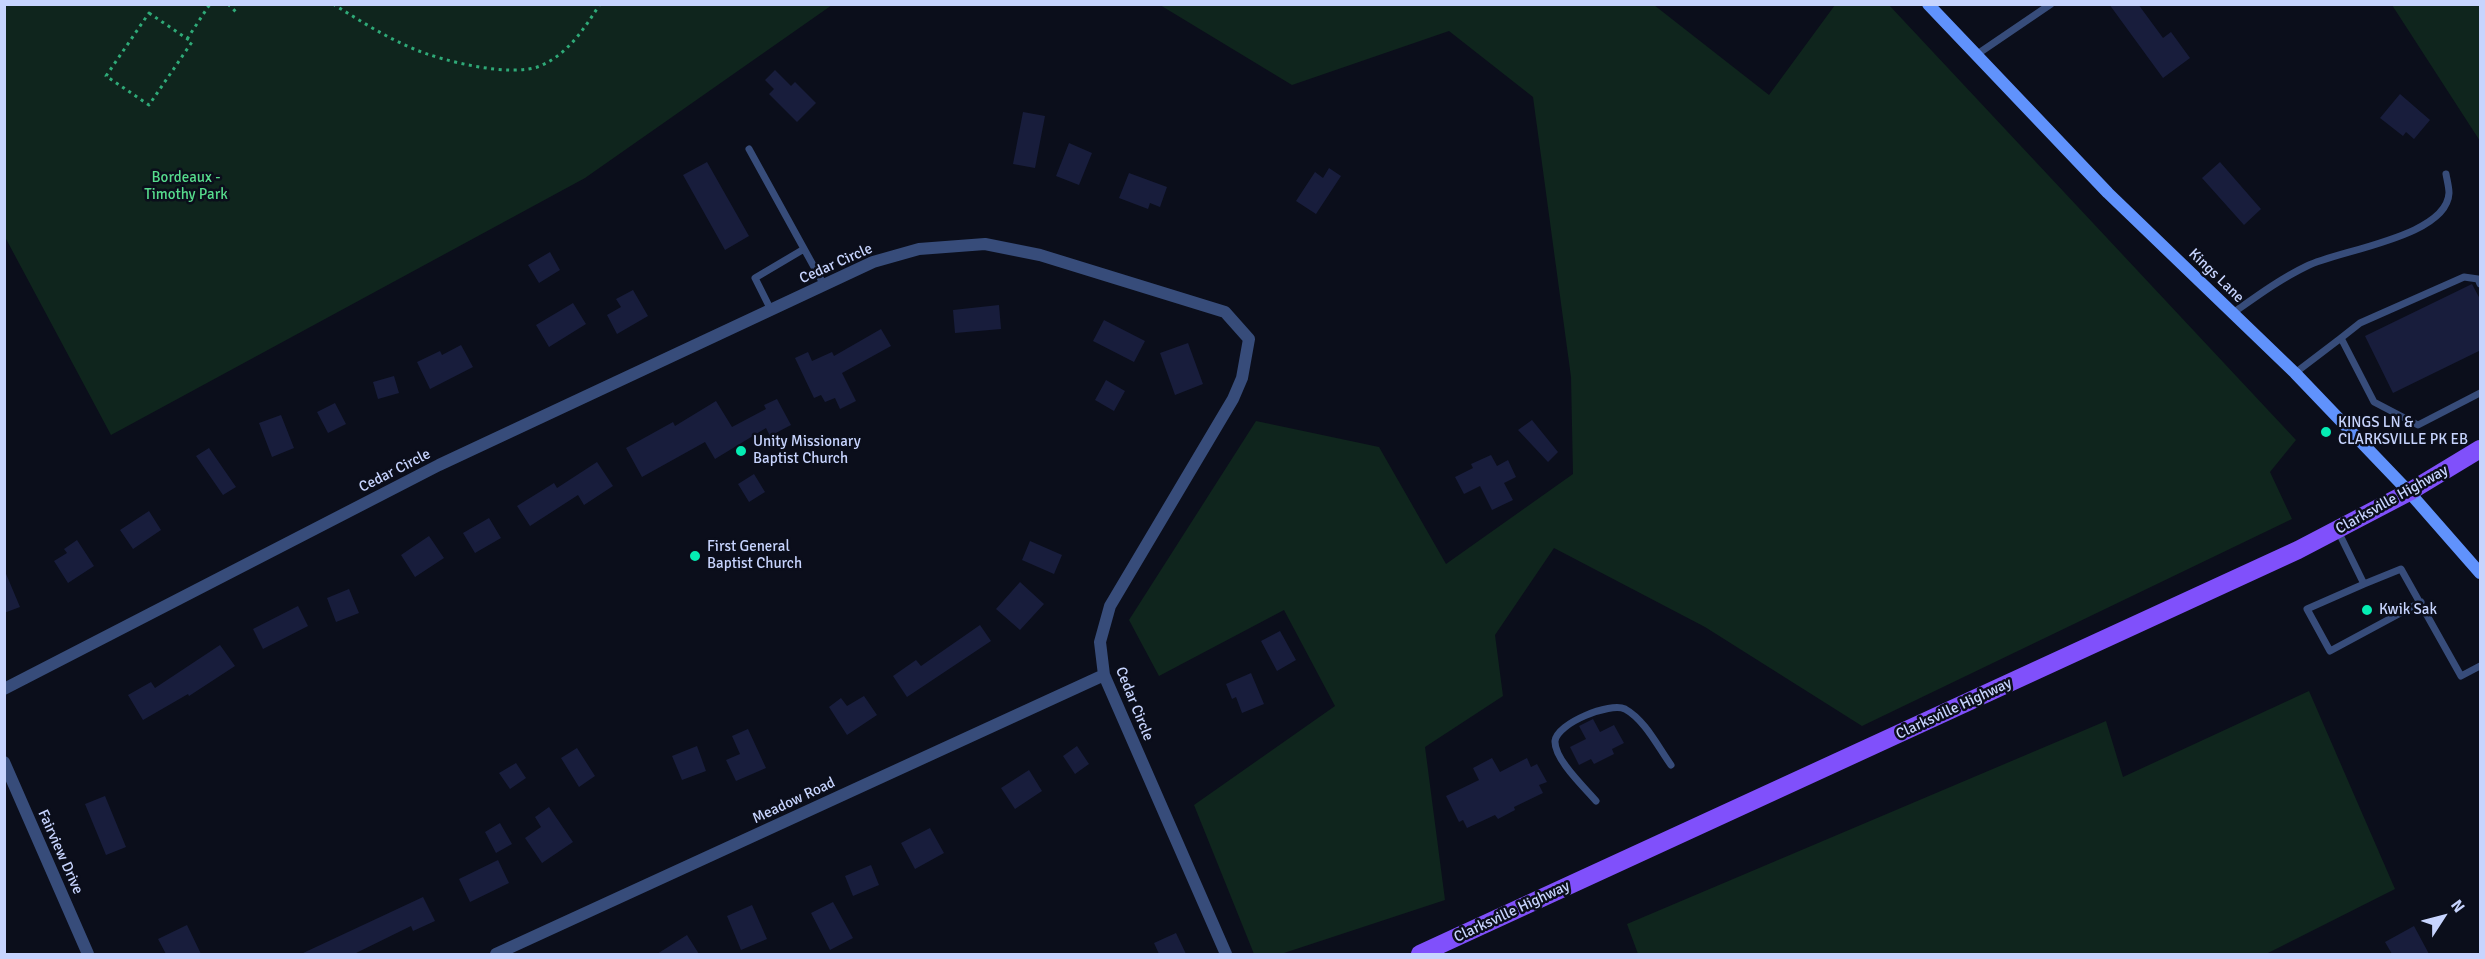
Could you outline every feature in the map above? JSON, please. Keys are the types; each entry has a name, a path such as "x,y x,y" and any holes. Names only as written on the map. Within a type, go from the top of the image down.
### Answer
{"main road":[{"name":"Clarksville Highway","path":"1420,954 2338,531 2481,449"}],"street":[{"name":"Kings Lane","path":"1928,4 2108,193 2295,373 2409,492 2481,573"},
{"name":"Cedar Circle","path":"4,689 440,465 873,262 919,249 984,244 1040,255 1225,312 1249,339 1242,378 1233,399 1110,606 1101,642 1104,675 1226,954"},
{"name":"Meadow Road","path":"496,954 1104,675"},
{"name":"Fairview Drive","path":"4,762 88,954"}],"lane":[{"path":"1976,55 2051,4"},
{"path":"749,149 824,285"},
{"path":"2233,313 2273,285 2308,265 2420,228 2446,203 2449,193 2446,174"},
{"path":"771,310 755,278 804,249"},
{"path":"2295,373 2360,323 2464,277 2478,279 2481,284"},
{"path":"2341,338 2374,402 2418,426 2481,393"},
{"path":"2338,531 2364,584"},
{"path":"2421,602 2330,651 2307,609 2401,569 2421,602 2462,676 2481,666"},
{"path":"1596,801 1560,757 1555,742 1558,732 1596,711 1617,706 1627,710 1635,716 1671,765"}],"path":[{"path":"187,39 210,4"},
{"path":"228,4 237,14"},
{"path":"333,4 416,50 465,64 502,70 538,67 563,52 573,43 600,4"},
{"path":"149,13 187,39 192,42 149,105 106,76 149,13"}],"green space":[{"name":"Bordeaux - Timothy Park","path":"4,5 832,5 585,178 111,435 5,237"},
{"path":"1160,5 1654,5 1769,95 1835,5 1889,5 2296,440 2270,472 2292,519 1862,726 1705,627 1554,548 1495,635 1503,696 1425,747 1445,900 1281,954 1254,954 1194,805 1335,706 1284,610 1159,676 1129,620 1256,421 1379,447 1446,564 1573,474 1571,377 1533,97 1449,31 1292,85"},
{"path":"2392,5 2480,5 2480,141"},
{"path":"2309,691 2395,889 2266,954 1638,954 1627,924 2106,721 2123,777"}],"building":[{"path":"2109,4 2138,4 2163,38 2171,32 2190,58 2163,78"},
{"path":"775,70 791,86 795,82 816,103 797,122 769,94 774,89 765,80"},
{"path":"2400,94 2430,120 2414,139 2406,132 2403,136 2380,118"},
{"path":"1023,112 1045,116 1035,168 1013,164"},
{"path":"1069,143 1092,153 1079,185 1056,176"},
{"path":"707,162 749,236 725,250 683,175"},
{"path":"2220,162 2261,209 2244,225 2202,178"},
{"path":"1329,168 1341,176 1316,214 1296,201 1315,172 1323,178"},
{"path":"1129,173 1167,187 1160,207 1150,203 1148,209 1119,198"},
{"path":"550,252 560,270 539,283 528,265"},
{"path":"2472,284 2481,301 2481,350 2393,393 2365,336"},
{"path":"633,290 648,316 617,334 607,315 621,307 616,299"},
{"path":"573,303 586,324 549,347 536,325"},
{"path":"999,305 1001,329 955,333 953,310"},
{"path":"1104,320 1145,341 1134,362 1093,341"},
{"path":"881,329 891,346 842,373 856,401 840,409 835,398 825,402 821,395 814,398 795,358 808,352 812,361 832,352 834,356"},
{"path":"1188,343 1203,384 1175,395 1160,353"},
{"path":"461,345 473,367 430,389 417,362 440,351 442,355"},
{"path":"394,376 399,393 378,399 373,382"},
{"path":"1106,380 1125,391 1114,411 1095,400"},
{"path":"777,399 791,425 770,436 766,428 715,459 705,442 642,477 626,448 673,422 675,426 716,401 732,427 766,409 764,405"},
{"path":"335,403 346,424 328,433 317,412"},
{"path":"281,415 294,448 272,457 259,423"},
{"path":"1532,420 1558,452 1548,462 1518,430"},
{"path":"209,448 236,487 223,495 196,456"},
{"path":"1491,455 1497,466 1508,460 1516,477 1504,483 1513,500 1492,510 1480,486 1464,494 1455,477 1473,468 1471,464"},
{"path":"597,462 613,486 584,505 578,495 530,526 517,506 554,483 557,488"},
{"path":"754,474 765,492 749,502 738,484"},
{"path":"149,511 161,530 133,549 120,530"},
{"path":"489,518 501,538 475,553 463,533"},
{"path":"429,536 444,558 415,577 401,555"},
{"path":"77,540 94,566 68,583 54,561 67,553 64,549"},
{"path":"1030,541 1062,555 1054,574 1022,560"},
{"path":"4,569 20,607 4,613"},
{"path":"1020,582 1044,604 1020,630 996,609"},
{"path":"349,589 359,613 336,622 327,598"},
{"path":"298,606 308,626 263,649 253,629"},
{"path":"980,625 991,641 907,697 893,676 916,660 921,666"},
{"path":"1280,631 1296,660 1277,671 1261,641"},
{"path":"220,645 235,666 189,696 188,694 143,720 128,695 151,682 155,688"},
{"path":"1251,673 1264,704 1242,713 1236,697 1232,699 1226,684"},
{"path":"864,696 877,715 847,735 829,707 841,698 847,706"},
{"path":"1593,719 1600,732 1614,725 1624,743 1612,749 1614,754 1594,764 1591,759 1579,765 1570,747 1586,739 1579,726"},
{"path":"748,729 766,768 736,781 726,760 740,754 732,736"},
{"path":"697,746 706,771 682,780 672,756"},
{"path":"1077,746 1089,764 1075,774 1063,756"},
{"path":"577,748 595,776 579,787 561,758"},
{"path":"1492,758 1500,772 1527,758 1531,767 1537,764 1547,782 1539,785 1543,793 1514,807 1515,810 1498,819 1495,815 1467,828 1463,820 1459,822 1446,796 1479,780 1473,768"},
{"path":"516,763 526,778 510,789 499,773"},
{"path":"1029,770 1042,791 1015,809 1001,788"},
{"path":"105,796 126,847 106,855 85,804"},
{"path":"549,807 573,842 542,863 525,838 541,827 535,817"},
{"path":"500,823 512,844 496,853 485,832"},
{"path":"930,828 944,853 915,869 901,843"},
{"path":"498,860 509,883 470,902 459,879"},
{"path":"871,865 879,885 853,896 845,876"},
{"path":"423,897 435,921 413,931 411,926 354,954 301,954"},
{"path":"833,902 853,938 830,950 811,913"},
{"path":"752,905 767,939 741,950 727,916"},
{"path":"187,925 201,954 166,954 158,939"},
{"path":"2414,926 2429,954 2392,954 2385,942"},
{"path":"1176,933 1186,954 1159,954 1154,943"},
{"path":"687,935 699,954 657,954"}],"place":[{"name":"KINGS LN & CLARKSVILLE PK EB","path":"2326,432"},
{"name":"Unity Missionary Baptist Church","path":"741,451"},
{"name":"First General Baptist Church","path":"695,556"},
{"name":"Kwik Sak","path":"2367,610"}]}
